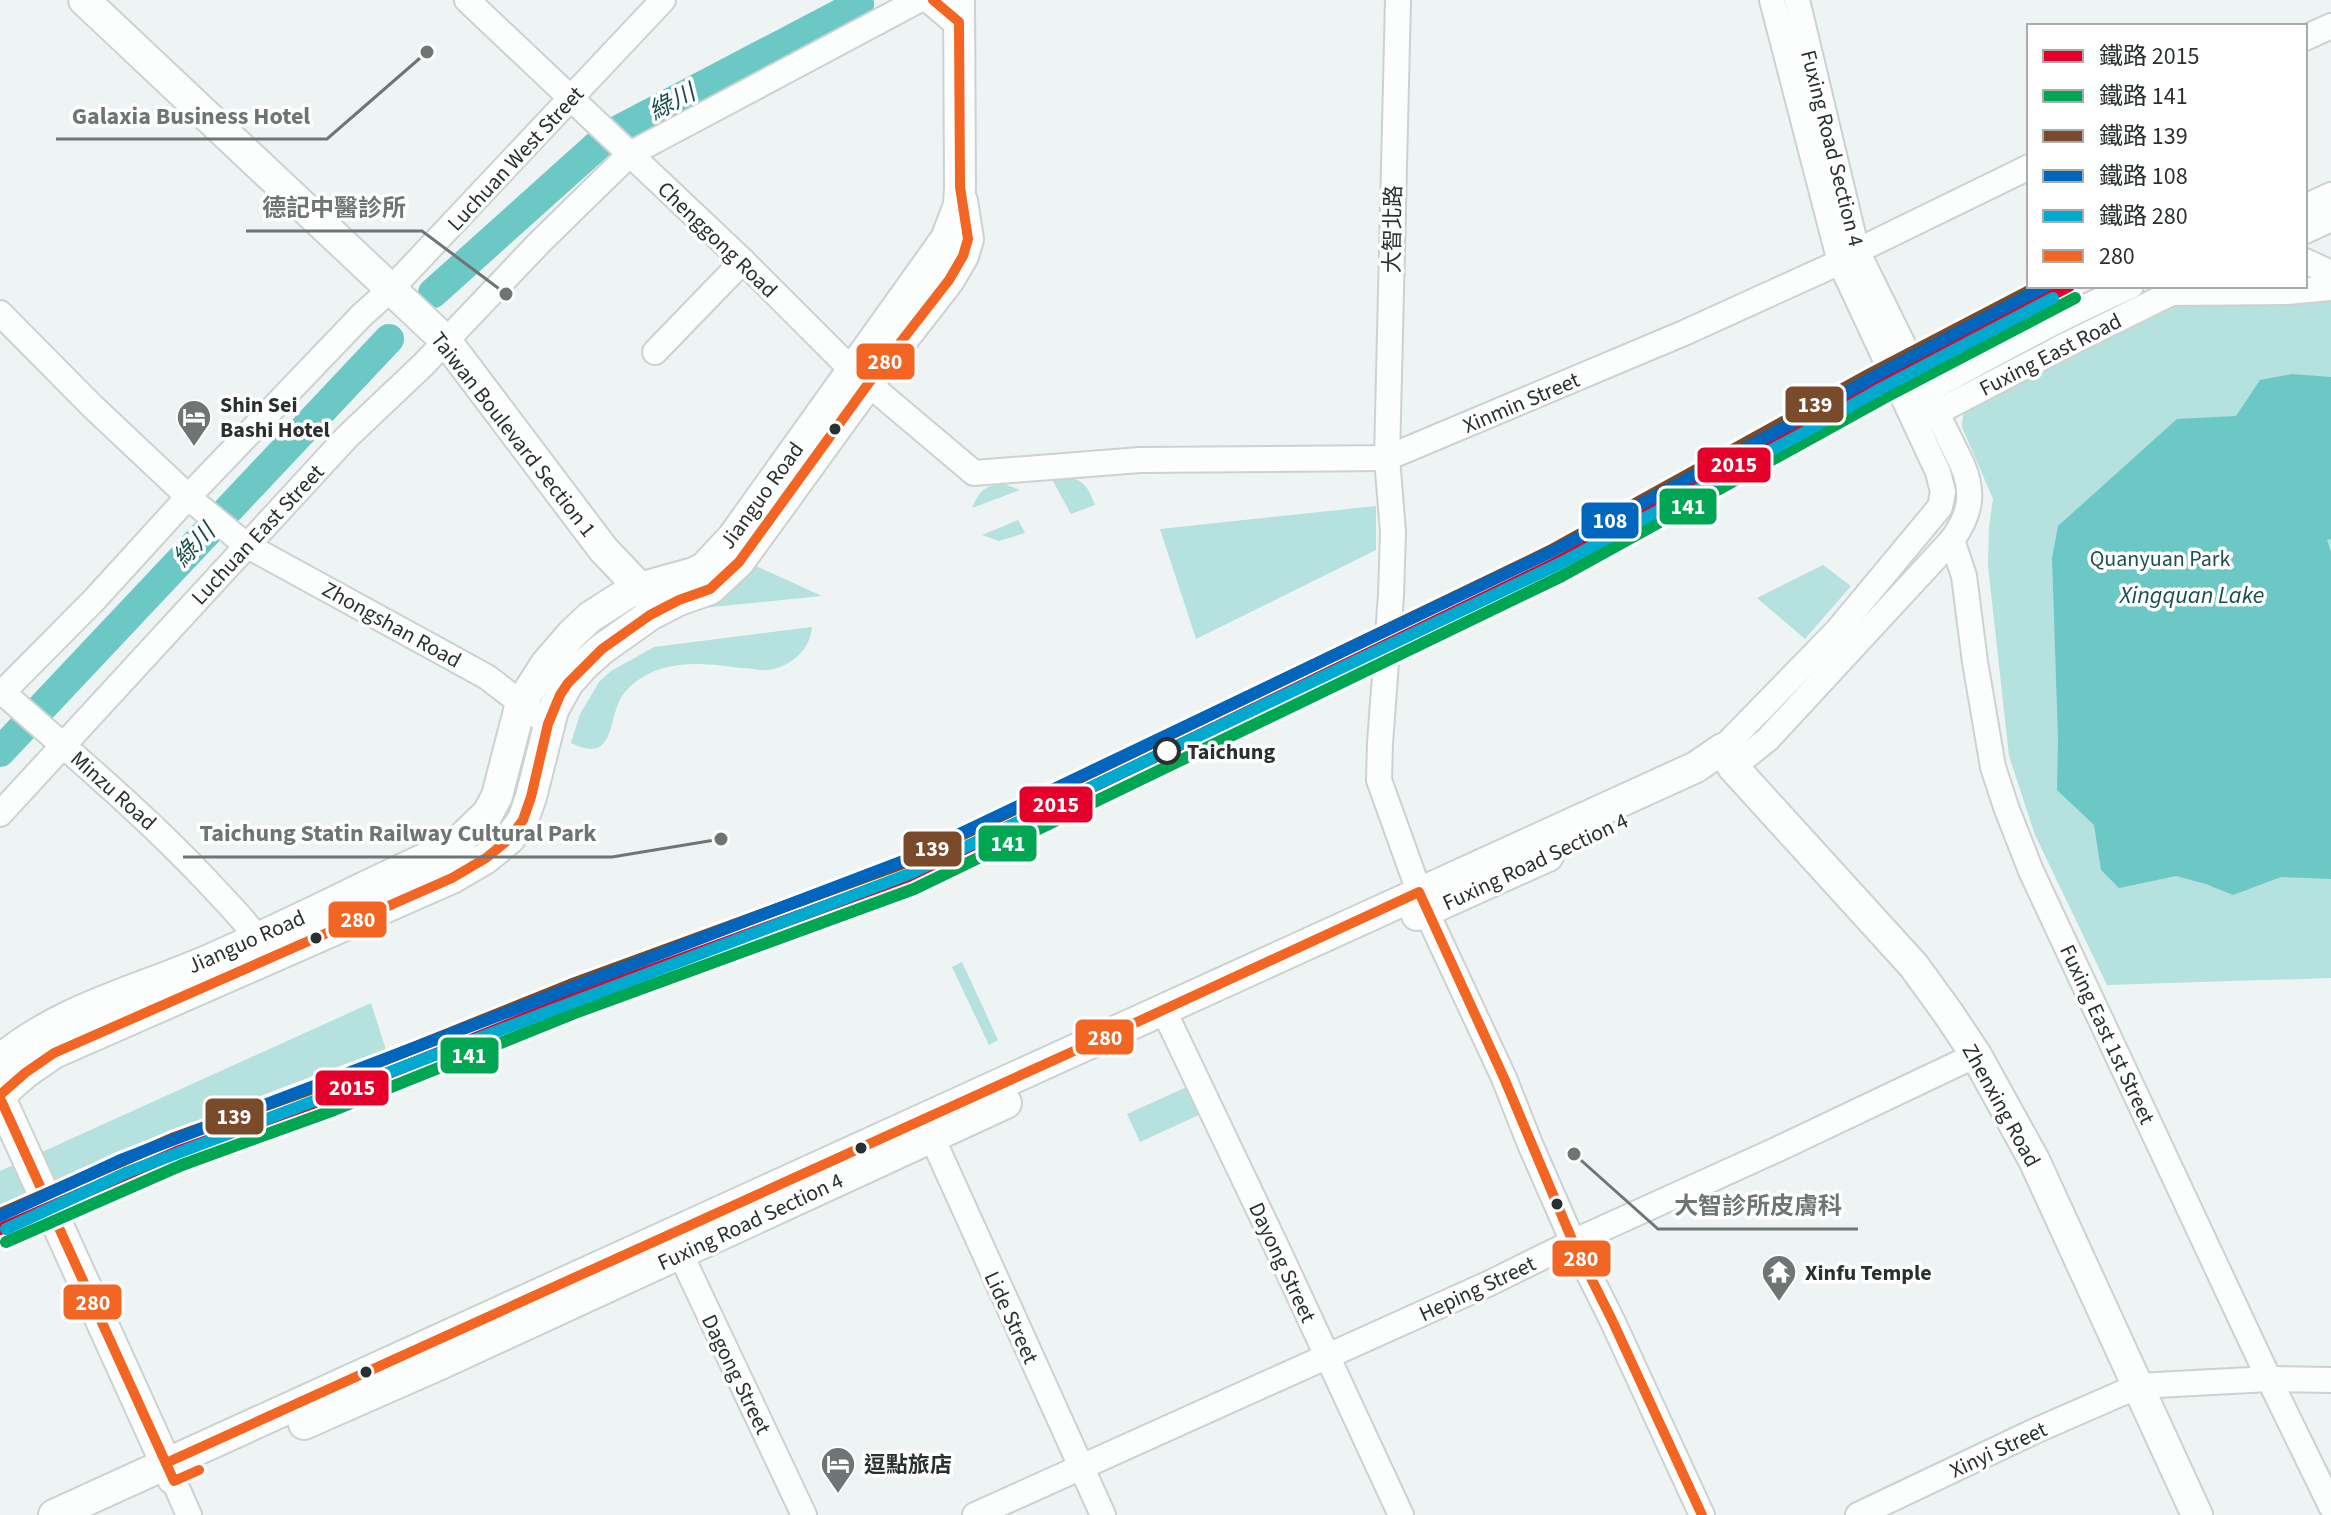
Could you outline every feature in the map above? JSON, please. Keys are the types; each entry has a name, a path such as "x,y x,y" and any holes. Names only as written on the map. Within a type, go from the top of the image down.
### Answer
{"main road":[{"name":"Taiwan Boulevard Section 1","path":"84,0 441,337 603,549 640,588 664,607"},
{"name":"Jianguo Road","path":"0,1060 21,1042 47,1027 103,1001 209,960 264,948 452,878 486,858 509,839 523,820 548,724 560,695 584,665 612,642 664,607 710,589 739,562 860,377 957,239 960,187 959,11 933,0"},
{"name":"Jianguo Road","path":"0,1097 25,1073 54,1053 264,948 442,851 473,829 488,813 497,796 521,703 546,664 590,617 640,588 694,573 714,559 860,377"},
{"name":"Fuxing Road Section 4","path":"170,1472 1422,901 1696,767 1727,758"},
{"name":"Zhenxing Road","path":"1727,758 1914,966 1976,1055 2034,1160 2197,1515"},
{"path":"0,1097 170,1472"},
{"path":"54,1515 170,1472"},
{"path":"101,1515 170,1472"}],"street":[{"name":"Chenggong Road","path":"467,0 743,261 860,377 974,473"},
{"name":"Luchuan West Street","path":"4,695 362,315 395,293 663,0"},
{"name":"Luchuan East Street","path":"0,814 56,738 238,539 347,437 441,337 630,154 919,0"},
{"name":"大智北路","path":"1398,0 1387,458 1392,542 1379,780 1422,901 1504,1078 1573,1242 1702,1515"},
{"name":"Fuxing Road Section 4","path":"1727,758 1940,507 1943,492 1920,408 1848,256 1772,0"},
{"name":"Fuxing Road Section 4","path":"1797,0 1848,256"},
{"path":"2307,37 2331,26"},
{"name":"Xinmin Street","path":"974,473 1140,460 1387,458 1684,333 2027,168"},
{"path":"2307,206 2331,195"},
{"path":"2307,230 2331,219"},
{"path":"655,352 743,261"},
{"path":"2307,262 2331,273"},
{"name":"Fuxing East Road","path":"1920,408 2063,317 2127,288"},
{"path":"2178,290 2286,292 2331,288"},
{"name":"Fuxing East Road","path":"1920,408 2068,344 2178,290"},
{"path":"0,313 191,500"},
{"name":"Fuxing Road Section 4","path":"1727,758 1768,739 1952,540 1966,518 1969,487 1962,464 1920,408"},
{"name":"Zhongshan Road","path":"191,500 238,539 487,677 548,724"},
{"name":"Fuxing East 1st Street","path":"1952,540 1964,576 1993,767 2031,871 2331,1506"},
{"name":"Minzu Road","path":"4,695 167,838 264,948"},
{"name":"Dayong Street","path":"1167,1018 1401,1515"},
{"name":"Heping Street","path":"975,1515 1490,1283 1976,1055"},
{"name":"Lide Street","path":"927,1128 1103,1515"},
{"name":"Dagong Street","path":"675,1243 804,1515"},
{"path":"2138,1386 2269,1379 2331,1380"},
{"name":"Xinyi Street","path":"1858,1515 2138,1386"},
{"path":"170,1472 189,1515"}],"green space":[{"name":"Quanyuan Park","path":"2331,297 2331,978 2107,985 2035,835 2009,756 1988,566 1993,499 1962,427 1963,415 1973,407 2180,303"},
{"path":"1065,475 1084,485 1095,505 1071,514 1050,476"},
{"path":"1004,484 1020,490 972,508 984,490"},
{"path":"1376,506 1376,550 1196,639 1160,529"},
{"path":"1018,520 1025,533 999,541 982,535"},
{"path":"1823,565 1851,586 1805,639 1757,598"},
{"path":"756,566 822,596 703,608 723,597"},
{"path":"812,627 803,650 784,666 761,670 685,664 648,674 636,681 622,696 603,744 585,748 571,743 580,714 599,682 611,671 654,647"},
{"path":"962,962 998,1040 989,1045 952,967"},
{"path":"371,1003 386,1050 191,1124 0,1207 0,1171"},
{"path":"1189,1086 1201,1114 1140,1142 1127,1114"}],"water":[{"name":"Xingquan Lake","path":"2292,374 2331,377 2331,539 2327,540 2331,552 2331,879 2281,877 2233,895 2176,876 2119,888 2101,870 2094,825 2057,790 2052,558 2058,526 2177,419 2236,416 2260,380"}],"waterway":[{"name":"綠川","path":"433,293 609,135 859,4"},
{"name":"綠川","path":"0,752 389,339"}],"rail line":[{"name":"139","path":"0,1214 172,1139 324,1084 570,985 903,863 1550,551 1870,374 2035,288"},
{"name":"108","path":"0,1216 123,1159 903,861 1555,550 2042,288"},
{"name":"2015","path":"0,1229 177,1152 329,1097 575,998 908,876 1556,563 1877,386 2065,288"},
{"name":"280","path":"6,1229 128,1172 909,874 1561,563 2053,298"},
{"name":"141","path":"6,1242 182,1165 334,1110 580,1011 914,889 1562,576 1884,398 2075,298"}],"transit line":[{"name":"280","path":"0,1095 54,1053 452,878 486,858 509,839 523,820 548,724 568,683 602,649 650,615 710,589 739,562 868,384 949,280 963,256 968,239 960,187 959,22 933,0"},
{"name":"280","path":"166,1463 1419,892 1504,1078 1573,1242 1702,1515"},
{"name":"280","path":"0,1098 174,1481 199,1470"}],"place":[{"name":"Galaxia Business Hotel","path":"427,52"},
{"name":"德記中醫診所","path":"506,294"},
{"name":"Shin Sei Bashi Hotel","path":"194,448"},
{"name":"Taichung","path":"1167,751"},
{"name":"Taichung Statin Railway Cultural Park","path":"721,839"},
{"name":"大智診所皮膚科","path":"1574,1154"},
{"name":"Xinfu Temple","path":"1779,1303"},
{"name":"逗點旅店","path":"838,1495"}]}
